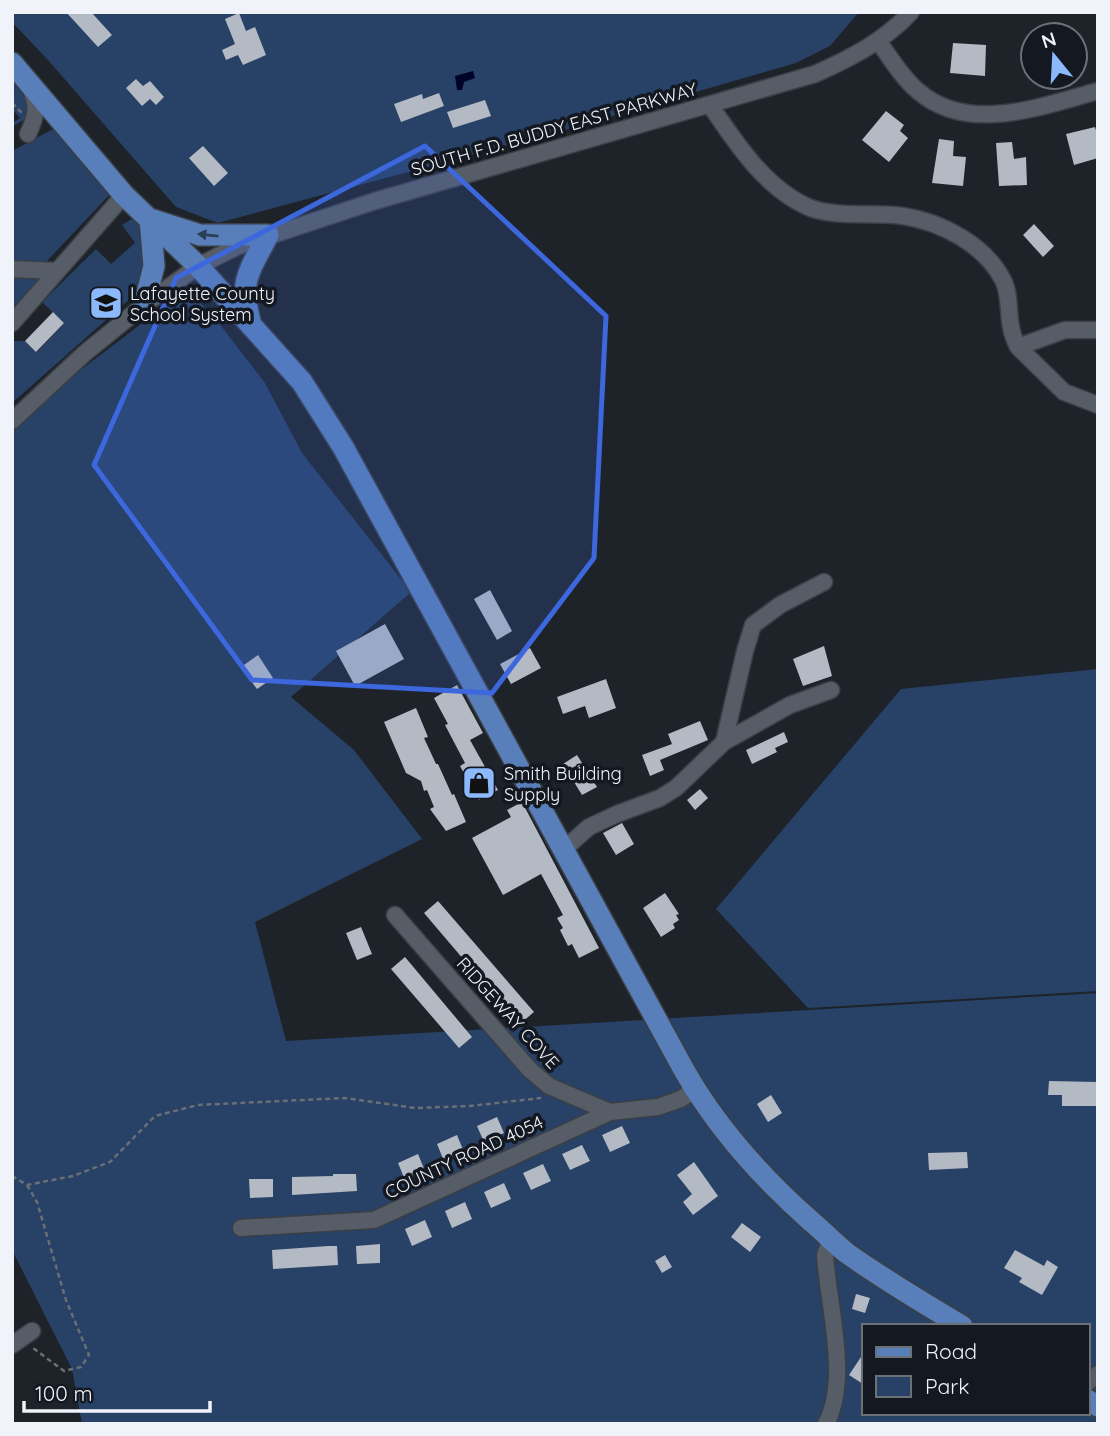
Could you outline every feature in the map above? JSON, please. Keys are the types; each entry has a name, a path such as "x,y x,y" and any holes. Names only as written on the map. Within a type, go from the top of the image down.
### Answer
{"main road":[{"path":"18,70 124,195 198,266 302,382 343,447 695,1089 769,1183 831,1239 896,1287 959,1324"},
{"path":"150,219 201,235 268,235 245,283 243,297 250,324"},
{"path":"144,305 154,266 150,219"}],"street":[{"name":"SOUTH F.D. BUDDY EAST PARKWAY","path":"12,421 85,352 144,305 198,266 236,247 375,201 815,74 851,58 878,41 911,12"},
{"path":"878,41 915,89 928,100 965,114 1001,114 1098,91"},
{"path":"12,142 36,116 35,98 18,70"},
{"path":"709,105 741,151 780,189 810,208 849,214 905,216 954,232 984,256 1004,282 1011,331 1018,347 1064,392 1098,405"},
{"path":"27,126 56,114"},
{"path":"12,323 124,195"},
{"path":"12,269 57,271"},
{"path":"1018,347 1065,330 1098,330"},
{"path":"724,742 753,625 780,605 824,582"},
{"path":"563,850 589,827 660,798 676,788 724,742 790,705 831,690"},
{"name":"RIDGEWAY COVE","path":"395,915 530,1070 549,1086 610,1112"},
{"name":"COUNTY ROAD 4054","path":"241,1228 374,1220 610,1112 658,1107 695,1089"},
{"path":"826,1424 835,1397 836,1364 825,1255 831,1239"}],"path":[{"path":"12,103 27,126"},
{"path":"27,1185 73,1176 110,1162 155,1116 198,1105 345,1098 415,1108 470,1107 568,1094"},
{"path":"12,1176 27,1185 37,1202 66,1300 89,1354 81,1367 64,1371 22,1338"}],"highlighted area":[{"path":"425,146 606,316 594,558 492,693 252,680 94,465 176,278"}],"green space":[{"path":"12,12 859,12 830,46 796,63 561,131 218,223 176,207 12,22"},
{"path":"12,77 32,101 29,117 12,127 12,123 20,118 12,109"},
{"path":"55,128 114,190 46,262 12,263 12,151"},
{"path":"132,219 143,221 149,266 140,290 12,403 12,341 25,341 37,352 64,323 42,302 96,249 111,264 135,243 122,225"},
{"path":"12,276 36,277 40,281 12,315"},
{"path":"187,289 214,317 265,383 302,453 411,592 291,697 354,750 422,839 255,922 286,1041 1098,993 1098,1424 82,1424 72,1369 12,1250 12,433 74,375"},
{"path":"1098,669 1098,991 808,1008 716,909 901,689"}],"shaded area":[{"path":"473,71 475,78 464,82 462,90 457,90 455,76"}],"building":[{"path":"66,12 91,12 112,35 98,47"},
{"path":"239,13 246,31 255,27 266,55 243,65 238,55 226,60 222,50 235,44 225,19"},
{"path":"953,43 986,45 985,76 950,73"},
{"path":"136,79 143,86 150,81 164,97 156,105 150,99 142,106 126,88"},
{"path":"439,93 444,106 401,122 394,104 422,94 423,99"},
{"path":"485,100 491,116 453,128 447,112"},
{"path":"886,111 904,125 900,131 908,138 889,162 862,140"},
{"path":"1095,127 1098,158 1074,165 1066,134"},
{"path":"939,139 954,141 953,156 966,157 963,186 932,183"},
{"path":"1012,142 1014,159 1026,157 1027,185 999,186 996,143"},
{"path":"203,146 228,173 214,186 189,158"},
{"path":"1034,224 1054,246 1043,257 1023,235"},
{"path":"53,312 64,323 36,352 25,341"},
{"path":"490,590 512,631 497,640 474,599"},
{"path":"385,624 404,659 355,686 336,651"},
{"path":"824,646 832,676 803,686 793,659"},
{"path":"530,648 541,668 511,684 500,664"},
{"path":"258,655 273,678 257,689 241,667"},
{"path":"606,679 616,708 589,718 585,706 563,714 557,697"},
{"path":"457,685 483,733 470,740 498,790 479,800 460,766 465,763 434,698"},
{"path":"416,708 428,737 424,738 466,822 446,831 430,809 434,807 421,781 406,773 384,722"},
{"path":"700,721 708,740 660,760 664,770 650,776 642,755 672,744 668,734"},
{"path":"784,732 788,742 775,748 777,752 752,764 746,750"},
{"path":"577,755 597,787 582,795 563,764"},
{"path":"700,789 708,798 695,810 687,800"},
{"path":"522,802 599,948 579,958 572,944 568,946 560,930 563,928 557,918 563,915 541,874 503,895 472,838 511,817 507,810"},
{"path":"622,823 634,844 616,855 603,833"},
{"path":"665,893 679,914 676,915 679,920 673,924 675,928 661,937 643,908"},
{"path":"438,901 534,1012 521,1023 424,913"},
{"path":"361,927 372,954 357,960 346,933"},
{"path":"405,957 472,1037 459,1048 391,969"},
{"path":"1049,1081 1098,1082 1098,1106 1062,1106 1062,1095 1048,1095"},
{"path":"771,1095 782,1113 768,1122 757,1104"},
{"path":"497,1117 504,1133 484,1142 477,1126"},
{"path":"622,1126 630,1143 610,1152 602,1135"},
{"path":"457,1135 464,1152 444,1161 437,1144"},
{"path":"582,1145 590,1161 570,1170 562,1154"},
{"path":"967,1152 968,1168 929,1170 928,1153"},
{"path":"418,1154 425,1171 405,1180 398,1163"},
{"path":"694,1162 718,1196 693,1215 683,1202 692,1194 677,1175"},
{"path":"543,1164 551,1181 531,1190 523,1173"},
{"path":"356,1174 357,1191 292,1195 292,1177"},
{"path":"249,1179 273,1179 273,1197 250,1198"},
{"path":"504,1183 511,1199 491,1208 484,1192"},
{"path":"465,1202 472,1219 452,1228 445,1211"},
{"path":"425,1220 432,1237 412,1246 405,1229"},
{"path":"742,1223 761,1237 750,1252 731,1237"},
{"path":"380,1244 380,1263 357,1264 356,1246"},
{"path":"337,1246 338,1265 273,1269 272,1250"},
{"path":"1015,1250 1044,1266 1047,1260 1058,1267 1042,1295 1019,1282 1022,1278 1004,1268"},
{"path":"665,1255 672,1267 662,1273 655,1261"},
{"path":"856,1294 870,1298 865,1313 852,1309"},
{"path":"862,1356 862,1383 849,1375"}],"place":[{"name":"Lafayette County School System","path":"106,303"},
{"name":"Smith Building Supply","path":"479,783"}]}
